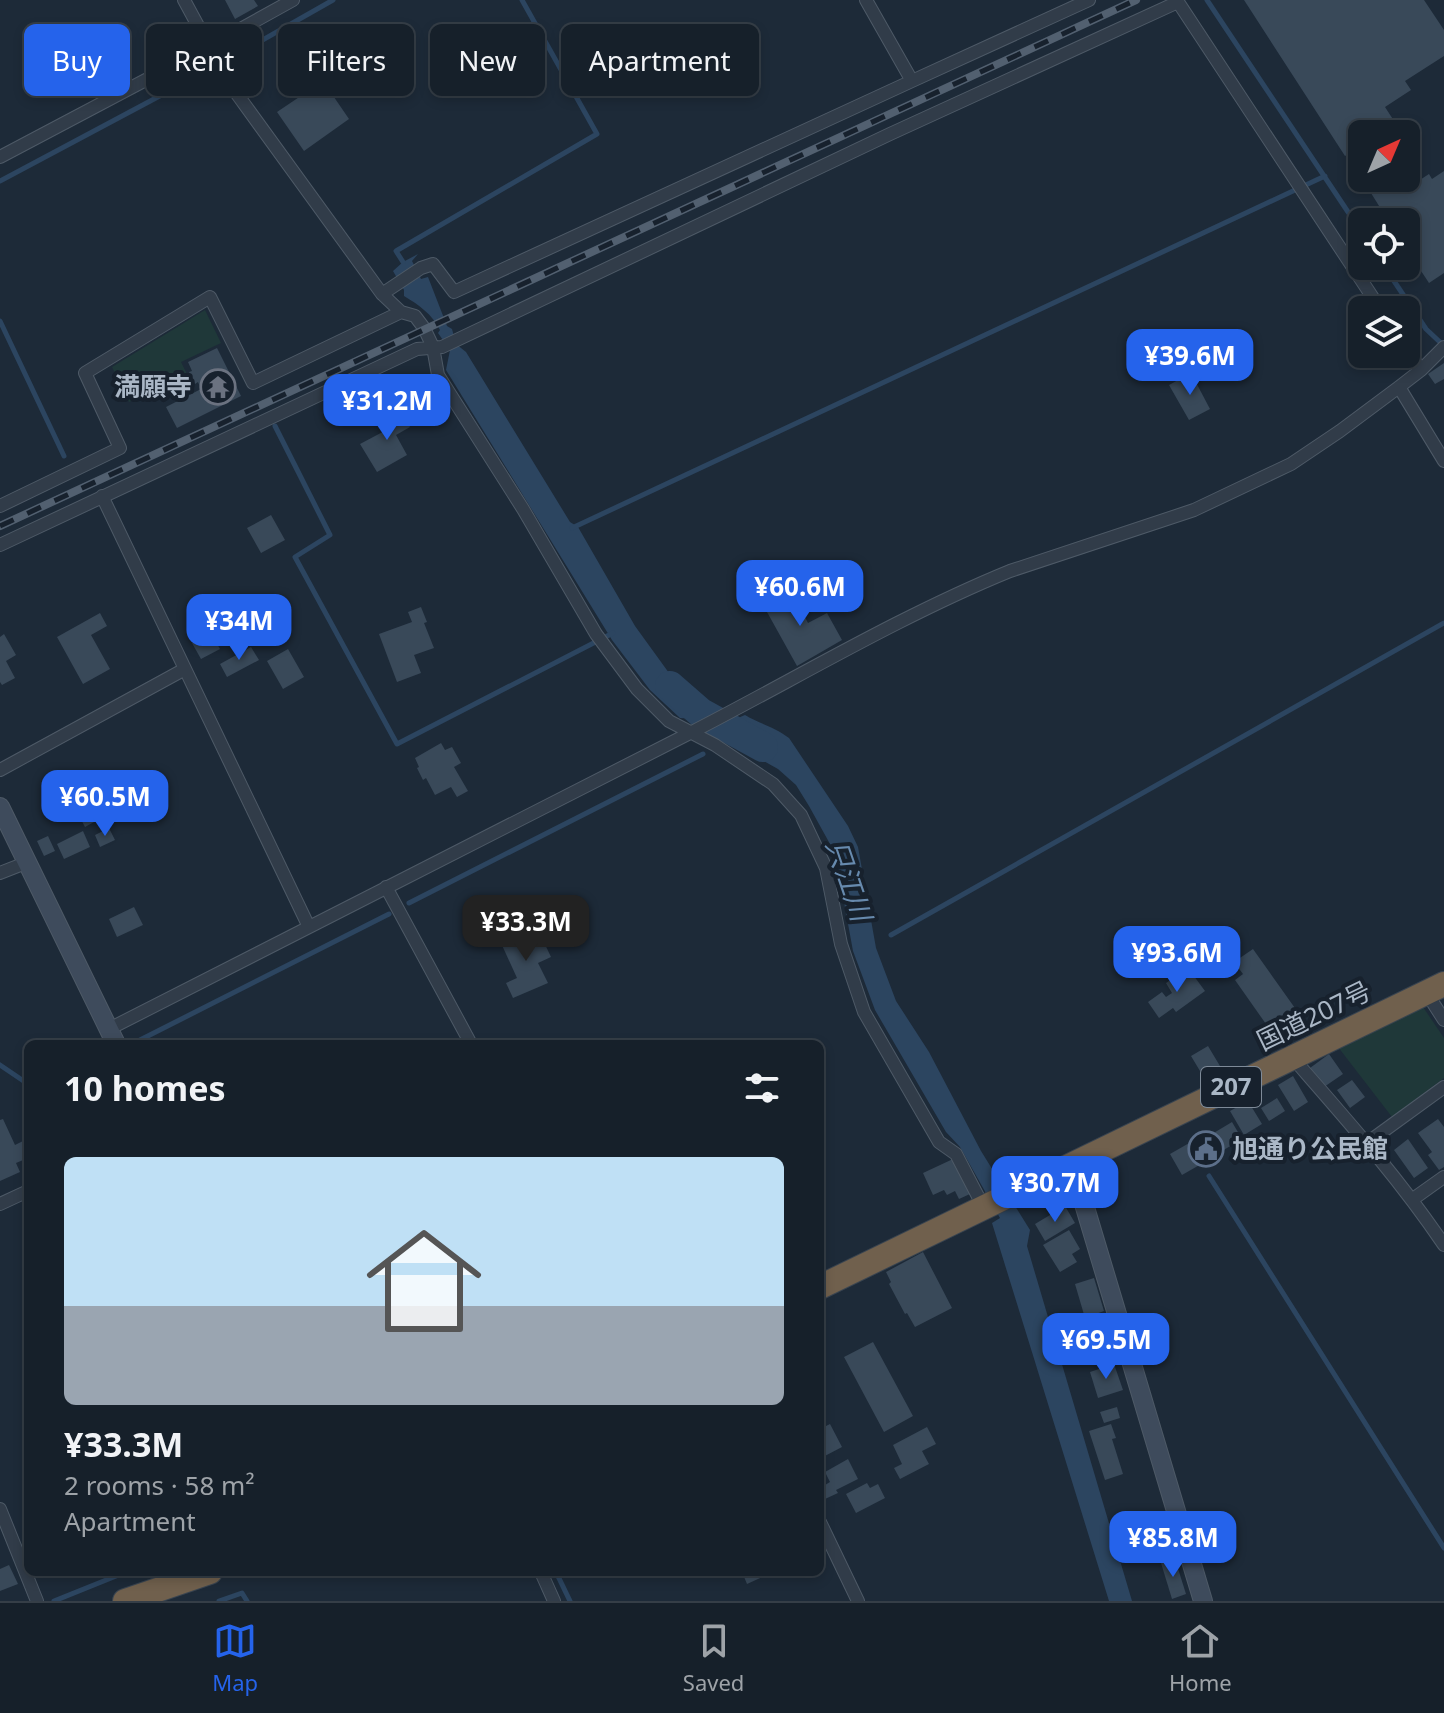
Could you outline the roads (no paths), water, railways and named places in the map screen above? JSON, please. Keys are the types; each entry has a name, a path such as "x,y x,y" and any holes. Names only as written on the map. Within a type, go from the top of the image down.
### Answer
{"highway":[{"name":"国道207号","path":"824,1285 1435,988"},
{"path":"125,1601 198,1576"}],"street":[{"path":"184,0 198,24"},
{"path":"250,24 293,0"},
{"path":"866,0 912,81"},
{"path":"382,294 421,268 433,264 454,292 1089,0"},
{"path":"0,545 417,349 438,347 458,339 890,134 1178,2 1372,296"},
{"path":"0,157 146,80"},
{"path":"238,96 382,294 401,312 415,316 438,347 438,375 600,639 637,689 669,721 715,745 773,784 801,815 826,868 841,944 864,1012 939,1142 956,1154 983,1206"},
{"path":"0,506 120,448 85,373 210,297 253,383 401,312"},
{"path":"0,807 112,1036 309,927 983,582 1194,510 1291,464 1399,387 1443,349"},
{"path":"1399,387 1444,461"},
{"path":"102,496 309,927"},
{"path":"0,770 185,669"},
{"path":"0,873 28,862"},
{"path":"386,887 469,1040"},
{"path":"1435,988 1444,1020"},
{"path":"1292,1057 1413,1199 1444,1245"},
{"path":"1367,1143 1444,1087"},
{"path":"1072,1164 1203,1601"},
{"path":"1413,1199 1444,1177"},
{"path":"0,1204 24,1193"},
{"path":"0,1509 24,1570"},
{"path":"824,1530 858,1601"},
{"path":"27,1576 36,1600"},
{"path":"543,1576 554,1601"}],"water":[{"path":"418,254 412,261 421,279 428,277 456,344 466,352 570,522 578,527 635,626 669,673 702,703 698,719 680,718 650,690 612,640 446,370 450,350 438,333 440,330 425,310 404,296 404,290 393,271"},
{"path":"745,715 789,738 848,826 858,847 876,948 896,1001 929,1052 981,1151 1030,1230 1027,1246 1132,1601 1109,1601 992,1223 1000,1218 875,1010 853,951 835,853 809,806 796,785 778,769 726,740 732,724"}],"waterway":[{"path":"0,181 333,0"},
{"path":"403,262 396,251 597,134 522,0"},
{"path":"1207,0 1348,212"},
{"path":"572,528 1325,176"},
{"path":"1393,280 1426,329 1443,345"},
{"path":"0,321 64,456"},
{"path":"275,426 330,535 295,557 397,744 613,633"},
{"path":"891,935 1444,623"},
{"name":"只江川","path":"670,686 701,713 763,747"},
{"path":"409,903 703,754"},
{"path":"140,1040 389,914"},
{"path":"0,1065 24,1081"},
{"path":"1209,1176 1444,1548"},
{"path":"54,1601 116,1576"},
{"path":"558,1576 570,1601"},
{"path":"219,1601 242,1593 247,1601"}],"railway":[{"path":"0,526 1136,0"}],"place":[{"name":"満願寺","path":"218,387"},
{"name":"旭通り公民館","path":"1206,1149"}]}
